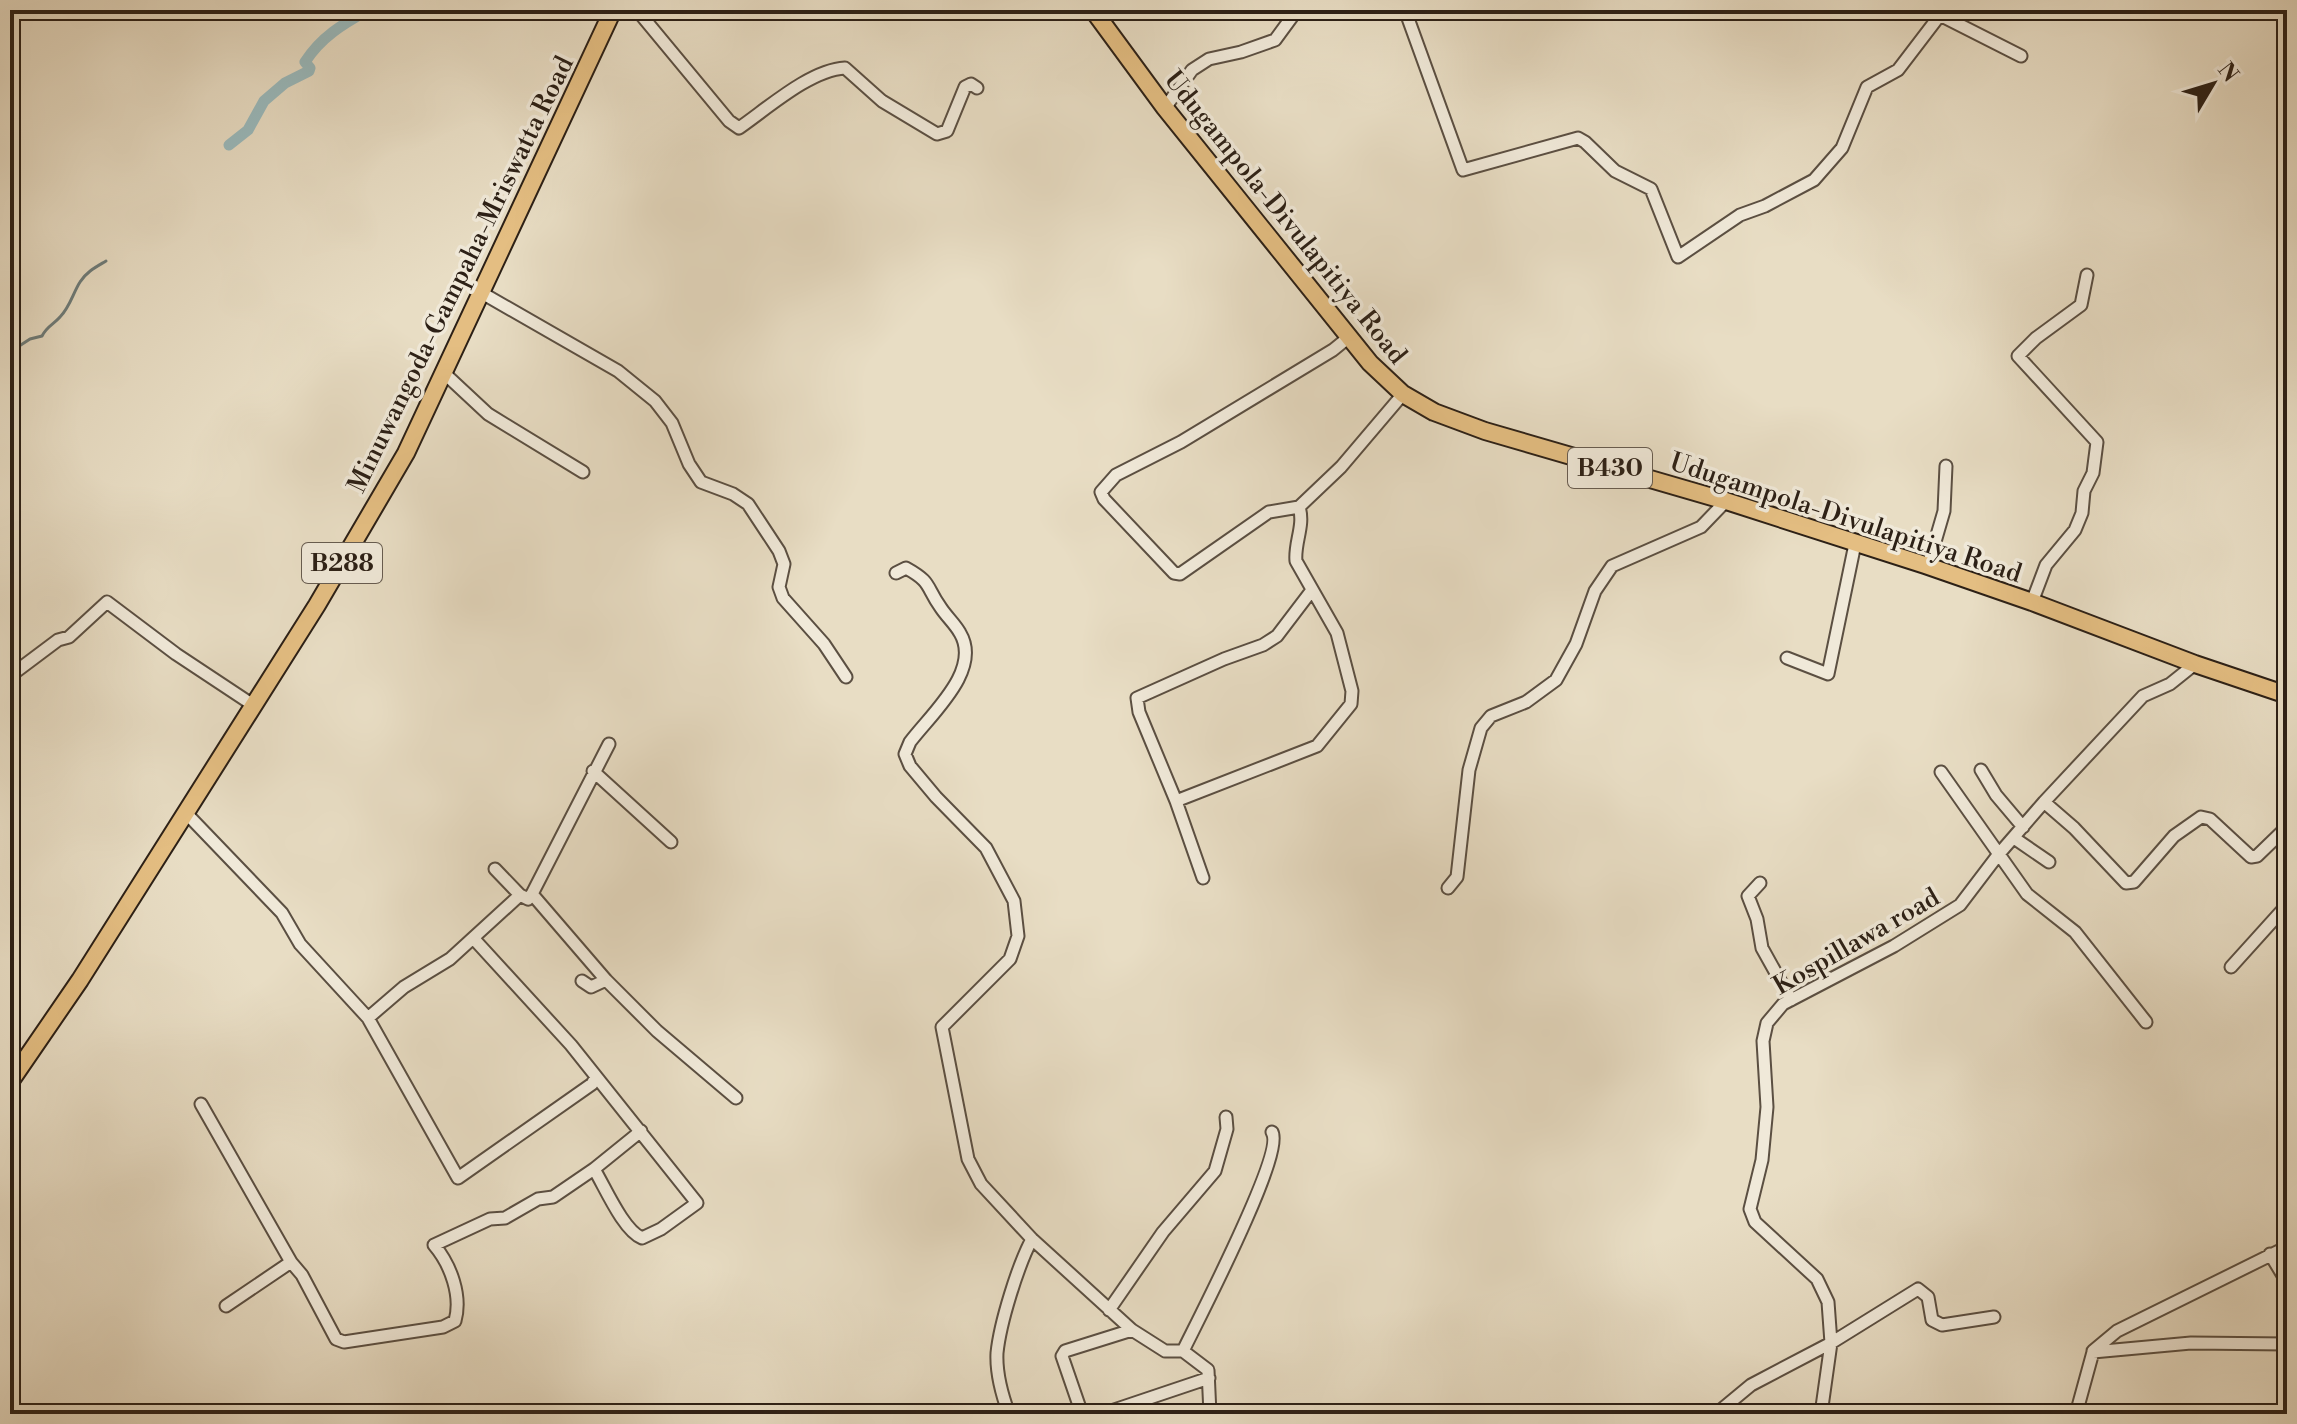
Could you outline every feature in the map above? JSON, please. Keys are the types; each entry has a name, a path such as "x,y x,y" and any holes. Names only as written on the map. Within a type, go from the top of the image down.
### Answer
{"main road":[{"name":"Minuwangoda-Gampaha-Mriswatta Road","path":"10,1082 80,980 317,605 406,453 613,10"},
{"name":"Udugampola-Divulapitiya Road","path":"1093,10 1165,108 1370,363 1403,394 1434,412 1485,431 1726,501 1925,565 2287,695"}],"street":[{"path":"637,10 729,121 739,128 812,78 833,69 845,68 882,101 937,134 947,131 965,87 971,84 977,88"},
{"path":"1165,108 1192,70 1209,59 1275,40 1297,10"},
{"path":"1405,10 1463,170 1578,138 1615,171 1651,189 1678,257 1740,215 1765,206 1814,180 1842,148 1867,87 1898,70 1940,15 2021,56"},
{"path":"2032,602 2046,565 2075,530 2082,513 2084,491 2093,473 2097,442 2018,356 2036,338 2081,305 2087,275"},
{"path":"482,293 618,371 655,401 672,423 689,464 701,482 733,494 748,504 779,551 784,564 779,587 783,598 824,644 846,677"},
{"path":"1349,337 1333,350 1194,434 1116,475 1101,492 1104,499 1174,573 1180,574 1269,512 1299,507 1341,467 1403,394"},
{"path":"444,373 488,414 583,472"},
{"path":"1925,565 1930,559 1944,511 1946,466"},
{"path":"1448,888 1457,877 1469,770 1481,728 1491,716 1526,702 1556,680 1576,644 1595,591 1612,566 1701,527 1726,501"},
{"path":"1176,801 1317,746 1351,704 1352,691 1337,633 1296,561 1295,550 1302,517 1299,507"},
{"path":"1787,658 1828,674 1855,544"},
{"path":"896,573 906,568 926,579 939,606 961,634 968,655 963,675 910,742 905,754 910,766 936,797 986,848 1014,901 1018,936 1010,959 942,1027 968,1159 981,1184 1032,1239 1109,1310 1132,1330 1165,1351 1183,1351 1208,1370 1210,1414"},
{"path":"1203,878 1176,801 1139,712 1137,698 1270,641 1312,590"},
{"path":"10,676 58,640 69,637 107,602 176,654 253,705"},
{"name":"Kospillawa road","path":"1821,1414 1831,1343 1828,1302 1817,1279 1755,1222 1750,1209 1762,1160 1767,1107 1763,1041 1767,1023 1783,1004 1894,946 1960,905 2044,802 2143,696 2170,684 2195,664"},
{"path":"368,1018 404,987 450,959 526,895 609,744"},
{"path":"1981,770 1996,795 2023,827"},
{"path":"593,771 671,842"},
{"path":"1941,772 2027,894 2075,932 2146,1022"},
{"path":"2044,802 2074,828 2126,883 2134,882 2174,836 2201,817 2210,819 2251,857 2257,856 2287,827"},
{"path":"185,812 282,913 300,944 368,1018 458,1178 592,1084 596,1077"},
{"path":"2014,838 2049,862"},
{"path":"495,869 538,904 657,1031 736,1098"},
{"path":"1760,883 1748,896 1757,919 1762,948 1791,1000"},
{"path":"2231,967 2287,905"},
{"path":"474,939 571,1045 697,1203 661,1229 642,1238 637,1237 594,1169"},
{"path":"582,981 591,987 606,980"},
{"path":"201,1104 336,1339 344,1342 443,1327 455,1321 459,1308 449,1268 434,1245 490,1219 505,1218 538,1199 553,1197 641,1131"},
{"path":"1109,1310 1163,1232 1215,1171 1227,1129 1226,1117"},
{"path":"1183,1351 1238,1239 1254,1196 1264,1183 1274,1146 1272,1132"},
{"path":"1009,1414 1001,1392 997,1353 1015,1277 1032,1239"},
{"path":"2076,1414 2093,1352 2117,1331 2287,1247"},
{"path":"2270,1254 2287,1282"},
{"path":"226,1306 291,1262"},
{"path":"1716,1414 1751,1385 1831,1343 1918,1289 1928,1297 1932,1320 1936,1323 1942,1325 1994,1317"},
{"path":"1082,1414 1062,1356 1065,1351 1132,1330"},
{"path":"2093,1352 2191,1343 2287,1344"},
{"path":"1102,1414 1209,1378"}],"waterway":[{"path":"229,145 248,130 264,101 285,83 309,71 305,62 325,38 368,10"},
{"path":"10,352 30,339 42,336 63,313 82,278 106,261"}]}
